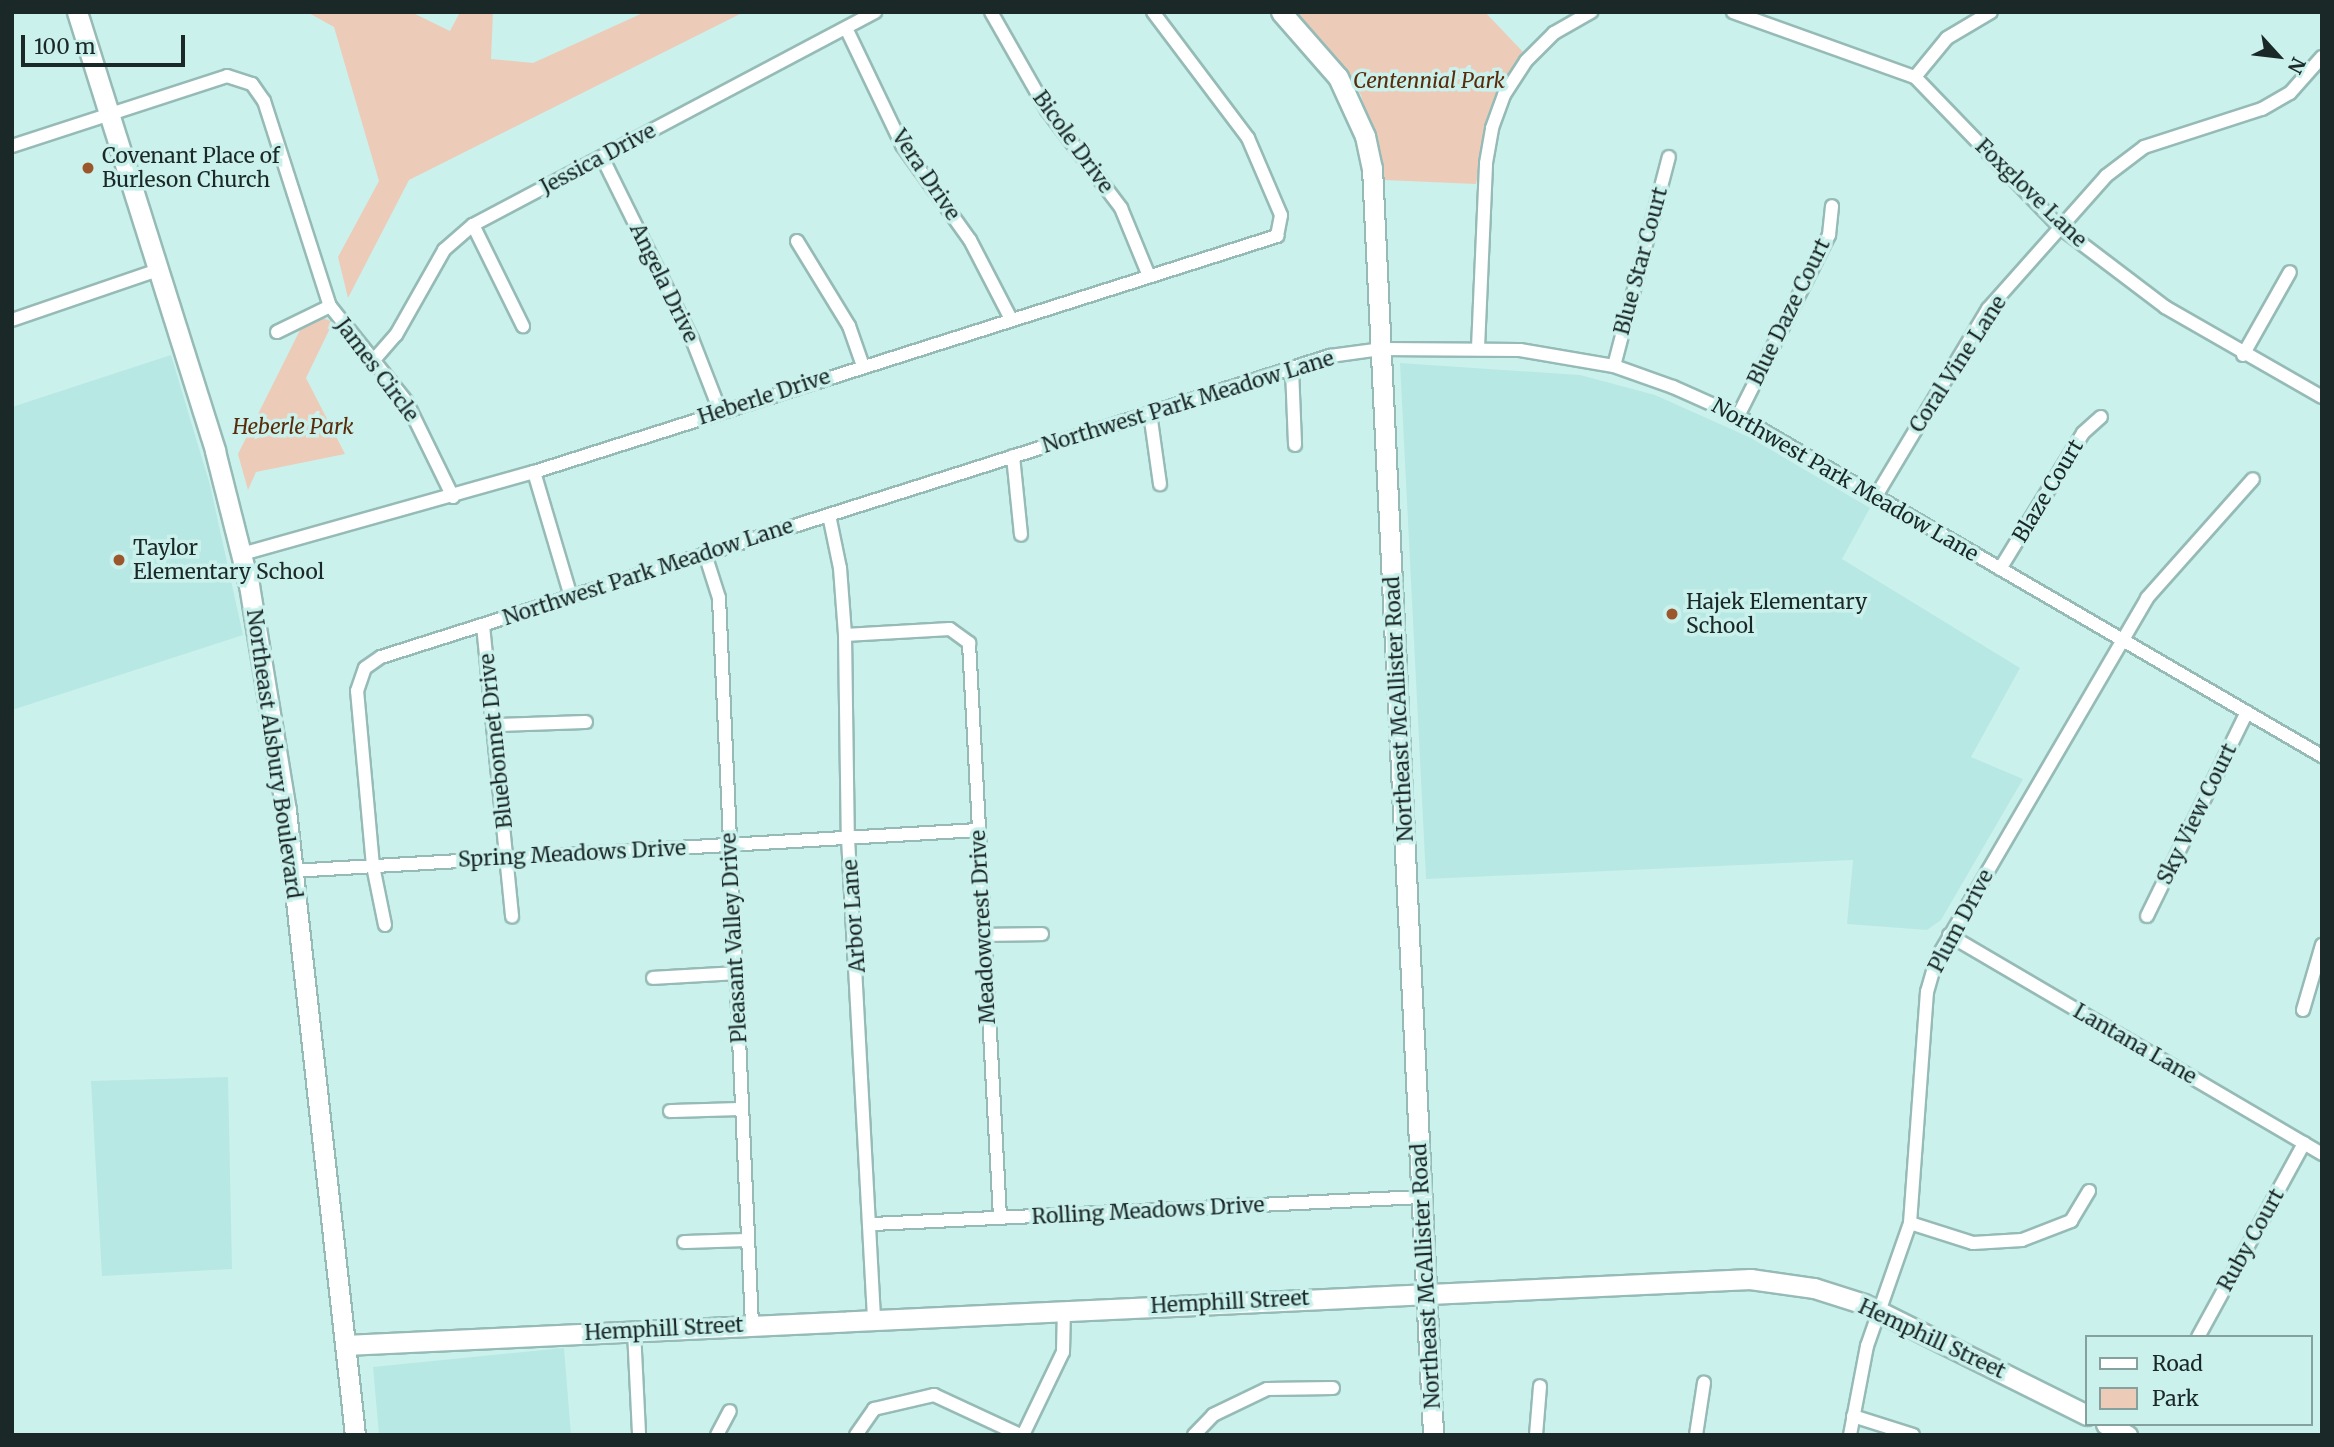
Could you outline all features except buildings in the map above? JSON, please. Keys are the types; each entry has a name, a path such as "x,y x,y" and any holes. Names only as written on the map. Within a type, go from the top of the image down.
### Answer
{"street":[{"name":"Northeast Alsbury Boulevard","path":"77,12 158,270 242,554 292,871 355,1435"},
{"name":"Jessica Drive","path":"373,361 396,335 444,250 473,225 875,12"},
{"name":"Bicole Drive","path":"990,12 1047,110 1115,199 1149,276"},
{"name":"Heberle Drive","path":"242,554 453,497 1011,319 1270,240 1280,230 1281,215 1242,127 1153,12"},
{"name":"Northeast McAllister Road","path":"1281,12 1338,78 1365,136 1375,201 1433,1435"},
{"path":"1478,348 1486,163 1492,128 1504,95 1526,61 1554,33 1591,12"},
{"name":"Foxglove Lane","path":"1733,12 1915,77 2061,228 2165,307 2243,355 2322,397"},
{"path":"1915,77 1947,38 1991,12"},
{"name":"Vera Drive","path":"846,28 902,145 970,240 1011,319"},
{"name":"Coral Vine Lane","path":"1876,496 1988,309 2106,176 2144,147 2262,109 2290,93 2322,57"},
{"name":"James Circle","path":"12,146 227,76 253,84 264,101 330,306 407,401 453,497"},
{"name":"Angela Drive","path":"602,157 692,339 720,411"},
{"name":"Blue Star Court","path":"1614,366 1669,157"},
{"name":"Blue Daze Court","path":"1738,416 1829,235 1832,206"},
{"path":"473,225 523,326"},
{"path":"797,241 849,326 863,366"},
{"path":"12,320 158,270"},
{"path":"2243,355 2290,272"},
{"path":"276,332 330,306"},
{"name":"Northwest Park Meadow Lane","path":"373,866 357,691 365,668 382,657 1330,356 1381,349 1478,348 1614,366 1738,416 2322,756"},
{"path":"1293,369 1295,445"},
{"path":"1150,412 1160,484"},
{"name":"Blaze Court","path":"2000,569 2083,433 2101,417"},
{"path":"1013,456 1021,535"},
{"path":"534,472 571,597"},
{"name":"Plum Drive","path":"1850,1435 1867,1346 1882,1311 1910,1223 1927,992 1949,935 2147,598 2253,479"},
{"name":"Arbor Lane","path":"829,515 841,568 845,635 848,838 873,1224 874,1319"},
{"name":"Pleasant Valley Drive","path":"705,554 719,598 752,1325"},
{"name":"Bluebonnet Drive","path":"483,625 497,726 512,917"},
{"name":"Meadowcrest Drive","path":"845,635 950,629 965,637 1000,1218"},
{"name":"Sky View Court","path":"2147,916 2247,712"},
{"path":"497,726 586,722"},
{"name":"Spring Meadows Drive","path":"292,871 978,830"},
{"path":"373,866 385,925"},
{"path":"984,935 1042,934"},
{"name":"Lantana Lane","path":"1949,935 2322,1154"},
{"path":"2303,1010 2322,945"},
{"path":"653,978 736,973"},
{"path":"670,1111 742,1109"},
{"name":"Ruby Court","path":"2199,1335 2304,1143"},
{"path":"1910,1223 1973,1243 2022,1240 2071,1221 2089,1191"},
{"name":"Rolling Meadows Drive","path":"873,1224 1422,1197"},
{"path":"684,1242 748,1240"},
{"name":"Hemphill Street","path":"345,1345 1427,1292 1750,1279 1814,1288 1882,1311 2086,1414"},
{"path":"856,1435 874,1409 934,1395 1022,1435 1063,1352 1064,1310"},
{"path":"634,1331 639,1435"},
{"path":"1696,1435 1704,1383"},
{"path":"1536,1435 1540,1386"},
{"path":"1194,1435 1213,1415 1267,1389 1333,1388"},
{"path":"717,1435 730,1411"},
{"path":"1853,1416 1913,1435"},
{"path":"2110,1426 2127,1435"}],"shaded area":[{"name":"Taylor Elementary School","path":"171,355 210,485 243,635 12,710 12,407"},
{"name":"Hajek Elementary School","path":"1400,363 1580,375 1655,395 1751,438 1870,508 1842,559 2020,668 1971,757 2023,779 1941,920 1927,930 1847,924 1853,860 1426,879"},
{"path":"228,1077 232,1269 102,1276 91,1081"},
{"path":"564,1348 571,1435 379,1435 373,1367"}],"green space":[{"path":"307,12 411,12 450,31 460,12 493,12 491,59 533,63 645,12 744,12 409,180 348,298 338,257 379,181 334,27"},
{"name":"Centennial Park","path":"1297,12 1485,12 1524,53 1488,121 1476,184 1384,180 1361,95"},
{"name":"Heberle Park","path":"323,318 333,322 306,378 345,454 256,472 248,490 238,454 300,330"}],"place":[{"name":"Covenant Place of Burleson Church","path":"88,168"},
{"name":"Taylor Elementary School","path":"119,560"},
{"name":"Hajek Elementary School","path":"1672,614"}]}
